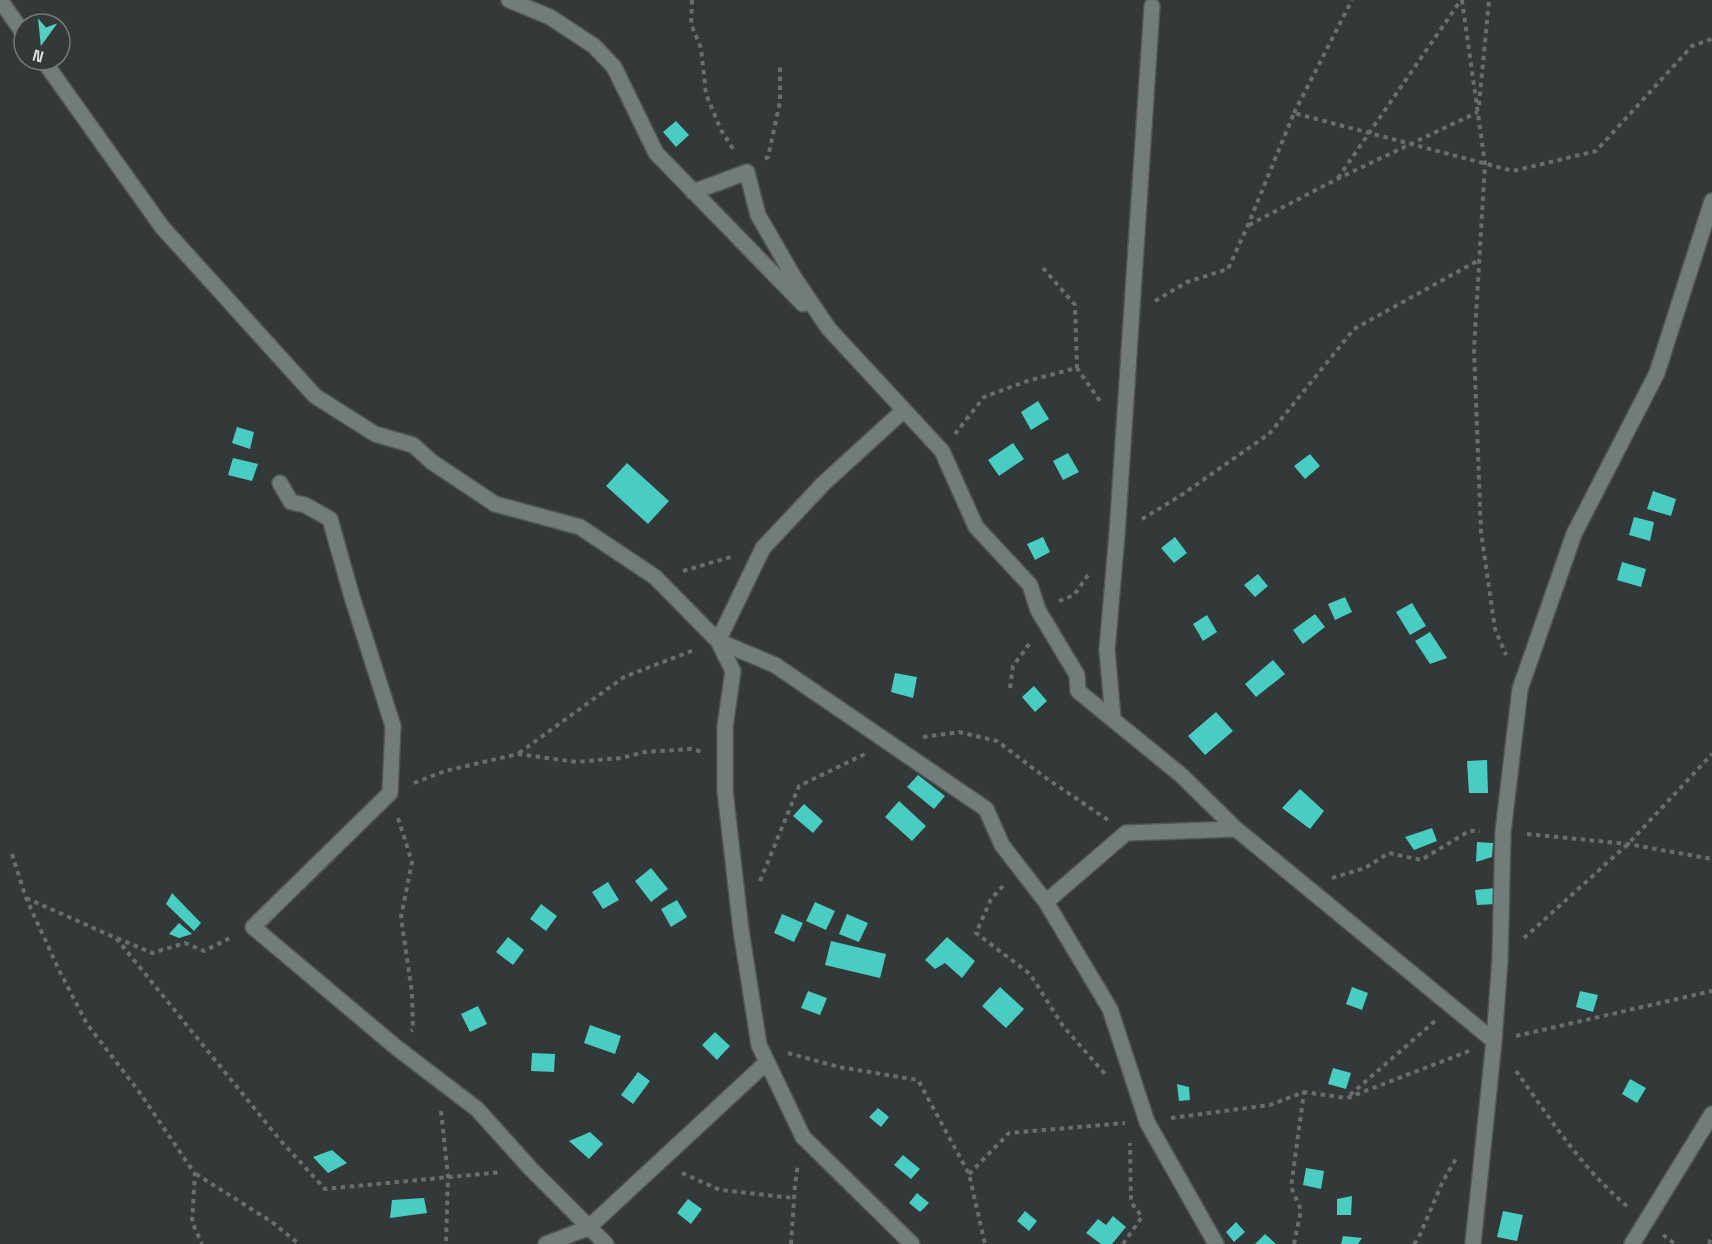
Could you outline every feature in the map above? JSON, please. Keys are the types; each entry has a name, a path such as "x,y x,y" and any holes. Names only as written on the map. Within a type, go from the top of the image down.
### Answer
{"street":[{"path":"0,0 12,17"},
{"path":"509,0 550,17 594,46 614,67 656,153 828,329 942,451 976,527 1030,585 1038,610 1077,675 1078,691 1181,774 1236,829 1494,1041"},
{"path":"1113,718 1107,650 1118,534 1152,6"},
{"path":"52,72 162,227 315,396 375,434 414,445 432,462 495,504 580,526 655,578 718,641 733,671 725,727 725,791 741,930 759,1045 803,1137 912,1244"},
{"path":"693,192 747,172 758,215 795,279 828,329"},
{"path":"1473,1244 1500,959 1503,832 1520,689 1574,534 1657,373 1712,201"},
{"path":"718,641 764,548 824,483 904,410"},
{"path":"280,483 291,502 305,505 330,519 393,726 390,793 253,927 398,1048 477,1109 531,1169 606,1244"},
{"path":"718,641 775,665 986,810 1002,845 1046,902 1110,1008 1147,1122 1216,1244"},
{"path":"1046,902 1125,832 1236,829"},
{"path":"546,1244 588,1228 767,1062"},
{"path":"1632,1244 1712,1114"}],"path":[{"path":"692,0 691,24 701,48 706,94 721,129 747,172 768,157 780,102 780,67"},
{"path":"1132,315 1187,282 1228,269 1294,113 1352,0"},
{"path":"1461,0 1485,164 1474,349 1481,532 1495,629 1520,689"},
{"path":"1337,179 1461,0"},
{"path":"1478,113 1489,0"},
{"path":"1294,113 1513,171 1596,151 1692,46 1712,39"},
{"path":"1248,225 1337,179 1478,113"},
{"path":"1118,534 1180,496 1269,434 1354,329 1479,260"},
{"path":"1043,267 1075,305 1077,368 1124,437"},
{"path":"942,451 984,397 1027,381 1077,368"},
{"path":"655,578 764,548"},
{"path":"1010,688 1013,666 1038,632 1038,610 1074,595 1092,569"},
{"path":"518,754 624,677 718,641"},
{"path":"758,886 799,786 889,742 959,732 997,741 1125,832"},
{"path":"398,1048 413,1029 412,993 401,917 412,862 390,793 445,771 518,754 576,762 621,758 645,752 691,749 725,757"},
{"path":"1500,959 1628,844 1712,754"},
{"path":"1305,886 1365,868 1389,853 1420,860 1469,831 1628,844 1712,859"},
{"path":"12,854 26,898 87,1024 140,1093 195,1174 272,1222 299,1244"},
{"path":"1019,869 991,899 976,933 1029,974 1063,1026 1109,1078"},
{"path":"26,898 152,953 185,943 204,951 253,927"},
{"path":"116,938 280,1140 325,1188 531,1169"},
{"path":"969,1174 1009,1133 1147,1122 1270,1105 1304,1092 1347,1098 1494,1041 1712,991"},
{"path":"1347,1098 1452,1007"},
{"path":"1494,1041 1569,1145 1611,1193 1675,1244"},
{"path":"759,1045 839,1066 918,1080 969,1174 985,1244"},
{"path":"1294,1244 1301,1210 1290,1187 1304,1092"},
{"path":"436,1102 441,1112 448,1176 446,1244"},
{"path":"1123,1244 1142,1217 1131,1202 1129,1123"},
{"path":"791,1244 794,1198 803,1137"},
{"path":"1414,1244 1443,1180 1459,1154"},
{"path":"660,1162 720,1190 794,1198"},
{"path":"195,1174 192,1222 202,1244"},
{"path":"1709,1244 1712,1235"}],"building":[{"path":"676,121 689,135 676,147 663,132"},
{"path":"1038,401 1049,419 1031,430 1021,412"},
{"path":"237,427 254,432 250,449 232,443"},
{"path":"1013,443 1024,459 999,476 988,460"},
{"path":"1068,453 1079,472 1063,480 1053,461"},
{"path":"1310,454 1320,466 1305,479 1294,466"},
{"path":"233,458 258,464 252,481 228,475"},
{"path":"627,463 669,501 648,524 606,486"},
{"path":"1653,491 1676,499 1671,516 1647,509"},
{"path":"1634,517 1654,522 1650,541 1629,535"},
{"path":"1043,537 1050,552 1035,560 1027,544"},
{"path":"1175,537 1187,553 1174,563 1161,548"},
{"path":"1622,562 1646,569 1641,587 1617,580"},
{"path":"1258,574 1268,586 1255,597 1244,585"},
{"path":"1345,597 1352,612 1335,620 1328,604"},
{"path":"1412,603 1426,626 1410,635 1396,612"},
{"path":"1315,614 1325,627 1303,644 1293,630"},
{"path":"1207,615 1217,632 1203,641 1193,624"},
{"path":"1430,632 1447,658 1430,664 1415,641"},
{"path":"1273,660 1285,674 1256,697 1245,684"},
{"path":"895,673 917,677 913,698 891,692"},
{"path":"1034,686 1047,701 1035,712 1022,697"},
{"path":"1216,712 1233,731 1205,755 1188,736"},
{"path":"1487,760 1488,793 1469,793 1467,761"},
{"path":"918,775 945,796 934,809 907,787"},
{"path":"1300,789 1324,811 1310,829 1282,808"},
{"path":"899,801 926,826 912,841 885,817"},
{"path":"804,804 823,821 813,833 793,816"},
{"path":"1432,828 1437,841 1414,850 1405,837"},
{"path":"1477,842 1493,843 1492,857 1476,862"},
{"path":"651,868 668,889 651,902 635,881"},
{"path":"608,882 619,900 603,909 592,892"},
{"path":"1495,888 1496,904 1477,905 1475,890"},
{"path":"172,893 201,923 194,931 166,904"},
{"path":"677,900 687,917 671,927 661,909"},
{"path":"815,902 835,911 826,930 806,921"},
{"path":"541,904 557,916 546,931 530,919"},
{"path":"782,914 803,923 794,942 774,933"},
{"path":"847,914 868,923 859,942 839,934"},
{"path":"179,923 192,934 179,938 169,934"},
{"path":"508,937 524,950 513,965 496,952"},
{"path":"947,937 975,961 962,978 945,963 935,969 925,960"},
{"path":"831,941 886,954 880,978 825,965"},
{"path":"1000,987 1024,1009 1006,1028 982,1006"},
{"path":"1352,987 1368,993 1362,1010 1346,1004"},
{"path":"808,991 827,998 820,1015 801,1008"},
{"path":"1580,991 1598,995 1593,1012 1576,1007"},
{"path":"478,1006 487,1024 470,1032 461,1014"},
{"path":"590,1025 621,1036 615,1054 584,1043"},
{"path":"715,1032 730,1046 717,1060 702,1045"},
{"path":"532,1053 555,1054 554,1072 531,1071"},
{"path":"1333,1068 1351,1073 1346,1089 1328,1084"},
{"path":"638,1072 650,1081 633,1104 621,1095"},
{"path":"1630,1079 1646,1088 1637,1103 1622,1094"},
{"path":"1177,1084 1189,1087 1190,1100 1179,1101"},
{"path":"878,1108 889,1117 881,1127 869,1117"},
{"path":"590,1132 603,1144 589,1159 569,1141"},
{"path":"332,1150 347,1163 328,1173 313,1157"},
{"path":"903,1155 920,1169 911,1179 894,1165"},
{"path":"1306,1168 1324,1171 1321,1189 1303,1185"},
{"path":"917,1193 929,1203 920,1212 909,1203"},
{"path":"1352,1196 1351,1215 1337,1215 1337,1199"},
{"path":"424,1198 427,1213 390,1218 392,1200"},
{"path":"688,1199 702,1209 691,1224 677,1213"},
{"path":"1025,1211 1037,1221 1029,1231 1017,1221"},
{"path":"1503,1211 1523,1215 1517,1241 1497,1237"},
{"path":"1113,1216 1126,1227 1112,1244 1101,1244 1086,1233 1098,1219 1106,1225"},
{"path":"1236,1222 1245,1232 1234,1242 1226,1232"},
{"path":"1265,1234 1276,1244 1255,1244"},
{"path":"1343,1236 1362,1238 1358,1244 1341,1244"}]}
